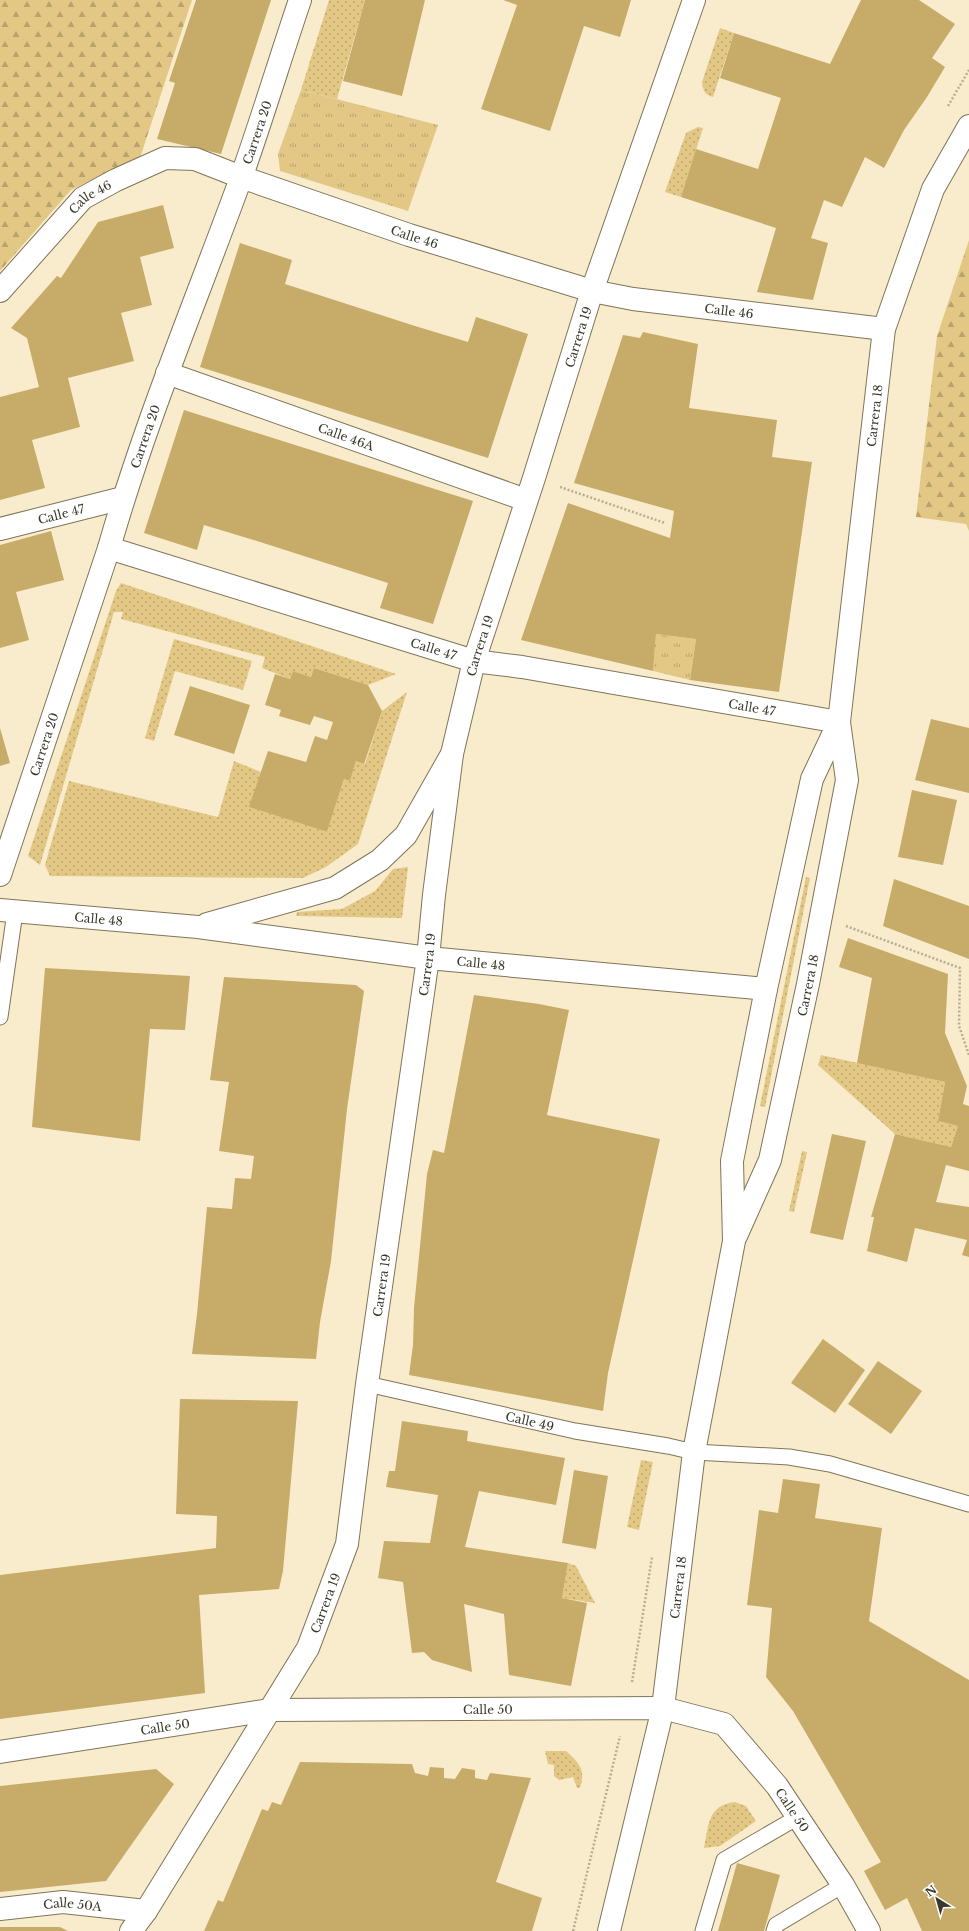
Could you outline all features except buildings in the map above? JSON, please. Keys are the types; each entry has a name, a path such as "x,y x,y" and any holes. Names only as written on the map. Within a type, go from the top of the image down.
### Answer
{"main road":[{"name":"Carrera 20","path":"0,875 109,548 123,498 167,373 241,177 300,0"},
{"name":"Carrera 19","path":"131,1931 146,1911 308,1648 347,1544 367,1384 428,958 434,895 452,754 474,661 534,478 592,291 694,0"},
{"name":"Carrera 18","path":"734,1241 770,1160 821,917 846,780 839,722 884,329 933,189 969,126"},
{"name":"Calle 46","path":"0,291 83,198 116,180 165,158 195,159 241,177 409,235 592,291 633,299 884,329"},
{"name":"Calle 46A","path":"167,373 526,500"},
{"name":"Calle 47","path":"0,529 123,498"},
{"name":"Calle 47","path":"109,548 474,661 530,668 839,722"},
{"name":"Carrera 18","path":"609,1931 663,1708 694,1452 734,1241 732,1161 766,990 812,779 839,722"},
{"name":"Calle 48","path":"198,927 335,888 380,860 406,835 452,754"},
{"name":"Calle 48","path":"8,911 198,927 428,958 766,990"},
{"name":"Calle 50","path":"0,1752 270,1710 663,1708 724,1724 777,1786 843,1885 869,1931"},
{"name":"Calle 50A","path":"0,1909 63,1902 146,1911"},
{"name":"Carrera 19","path":"137,1931 146,1911"}],"lane":[{"path":"0,1017 8,911"},
{"name":"Calle 49","path":"367,1384 575,1431 668,1446 694,1452 789,1457 830,1464 969,1504"},
{"path":"703,1931 724,1860 798,1816"},
{"path":"774,1931 776,1925 843,1885"}],"path":[{"path":"534,478 665,524"},
{"path":"821,917 960,968 959,1026 969,1055"},
{"path":"573,1931 610,1776"}],"green space":[{"path":"0,0 192,0 138,164 111,170 71,190 0,271"},
{"path":"329,0 365,0 337,99 301,90"},
{"path":"720,28 734,33 713,97 705,92 702,82"},
{"path":"301,90 438,125 408,211 280,171 278,154"},
{"path":"698,127 703,128 681,197 665,192 686,133"},
{"path":"969,240 969,531 966,524 916,517 937,336"},
{"path":"121,583 396,674 368,685 314,668 311,677 293,671 290,679 262,668 265,657 121,619 123,612 114,612 40,865 28,856 116,591"},
{"path":"656,634 696,639 690,680 653,671"},
{"path":"174,639 252,661 243,690 175,671 154,741 145,738"},
{"path":"407,692 358,844 326,867 303,878 50,876 45,865 69,781 218,817 234,761 261,772 250,807 327,832 344,779 350,781 356,761 365,764 382,711"},
{"path":"408,867 402,918 296,916 297,912 342,909 375,891 393,869"},
{"path":"806,877 810,878 765,1107 760,1106"},
{"path":"821,1055 945,1082 938,1121 958,1126 951,1147 895,1134 818,1065"},
{"path":"802,1151 807,1152 794,1212 789,1211"},
{"path":"641,1460 653,1462 639,1530 627,1527"},
{"path":"568,1563 576,1566 595,1603 562,1598"},
{"path":"545,1751 566,1751 575,1759 582,1771 580,1788 577,1788 573,1777 559,1780 554,1776 554,1765 548,1764"},
{"path":"735,1802 746,1806 756,1821 720,1846 704,1848 709,1825 714,1812 719,1807"}]}
